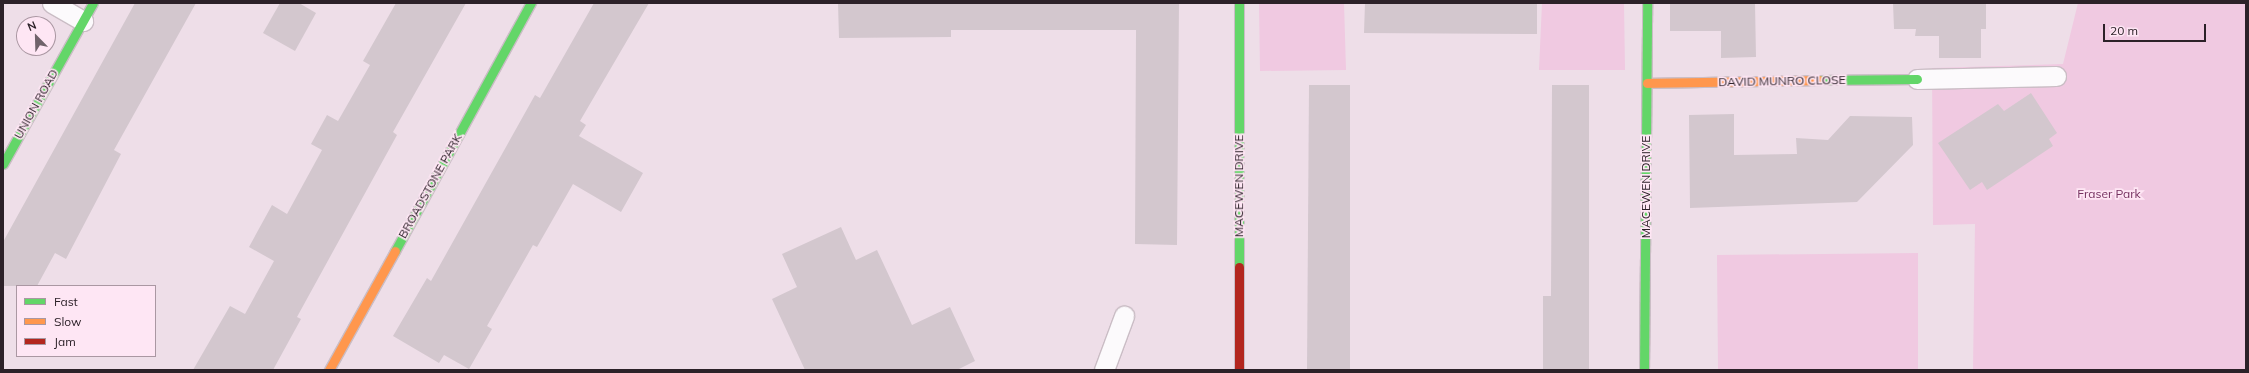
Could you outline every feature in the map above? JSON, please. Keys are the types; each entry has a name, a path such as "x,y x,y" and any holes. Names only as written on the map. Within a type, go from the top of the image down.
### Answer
{"street":[{"name":"UNION ROAD","path":"3,164 93,3"},
{"name":"BROADSTONE PARK","path":"328,370 531,3"},
{"name":"MACEWEN DRIVE","path":"1238,370 1239,3"},
{"name":"MACEWEN DRIVE","path":"1644,370 1647,3"},
{"name":"DAVID MUNRO CLOSE","path":"1647,83 1917,79"}],"lane":[{"path":"52,3 83,21"},
{"path":"1917,79 2056,76"},
{"path":"1104,370 1124,316"}],"green space":[{"path":"1259,3 1344,3 1346,70 1260,71"},
{"path":"1542,3 1624,3 1625,70 1539,70"},
{"name":"Fraser Park","path":"2078,3 2246,3 2246,370 1973,370 1975,224 1933,225 1932,68 2063,64"},
{"path":"1918,253 1918,370 1718,370 1717,255"}],"building":[{"path":"135,3 196,3 114,150 121,154 66,259 55,253 38,285 3,286 3,242"},
{"path":"280,3 299,3 316,13 295,51 263,33"},
{"path":"396,3 466,3 393,132 397,135 297,317 301,319 273,370 193,370 230,306 245,314 274,261 249,247 272,205 287,214 322,150 311,144 327,115 338,121 370,65 363,61"},
{"path":"594,3 649,3 580,121 586,125 579,136 643,173 621,212 573,184 537,247 533,245 487,326 492,329 469,369 444,355 439,363 393,336 427,278 431,281 535,95 540,98"},
{"path":"838,3 1179,3 1177,245 1135,244 1136,30 951,30 951,37 839,38"},
{"path":"1365,3 1537,3 1537,34 1364,33"},
{"path":"1670,3 1755,3 1756,57 1721,58 1721,31 1670,31"},
{"path":"1893,3 1986,3 1986,29 1981,29 1981,58 1939,58 1939,36 1915,36 1916,29 1894,29"},
{"path":"1309,85 1350,85 1350,370 1307,370"},
{"path":"1552,85 1589,85 1589,370 1543,370 1543,296 1551,296"},
{"path":"2031,93 2057,133 2049,139 2053,146 1987,190 1982,182 1970,190 1938,143 1998,104 2004,111"},
{"path":"1734,114 1734,155 1797,154 1796,138 1828,140 1850,116 1912,117 1913,145 1857,202 1690,208 1689,115"},
{"path":"841,227 856,260 877,250 912,325 950,307 975,361 957,370 805,370 772,299 797,287 782,254"}],"traffic: fast":[{"path":"3,164 93,3"},
{"path":"395,251 531,3"},
{"path":"1239,3 1239,267"},
{"path":"1644,370 1647,3"},
{"path":"1819,80 1917,79"}],"traffic: slow":[{"path":"1647,83 1819,80"},
{"path":"329,370 395,251"}],"traffic: jam":[{"path":"1239,267 1239,370"}]}
